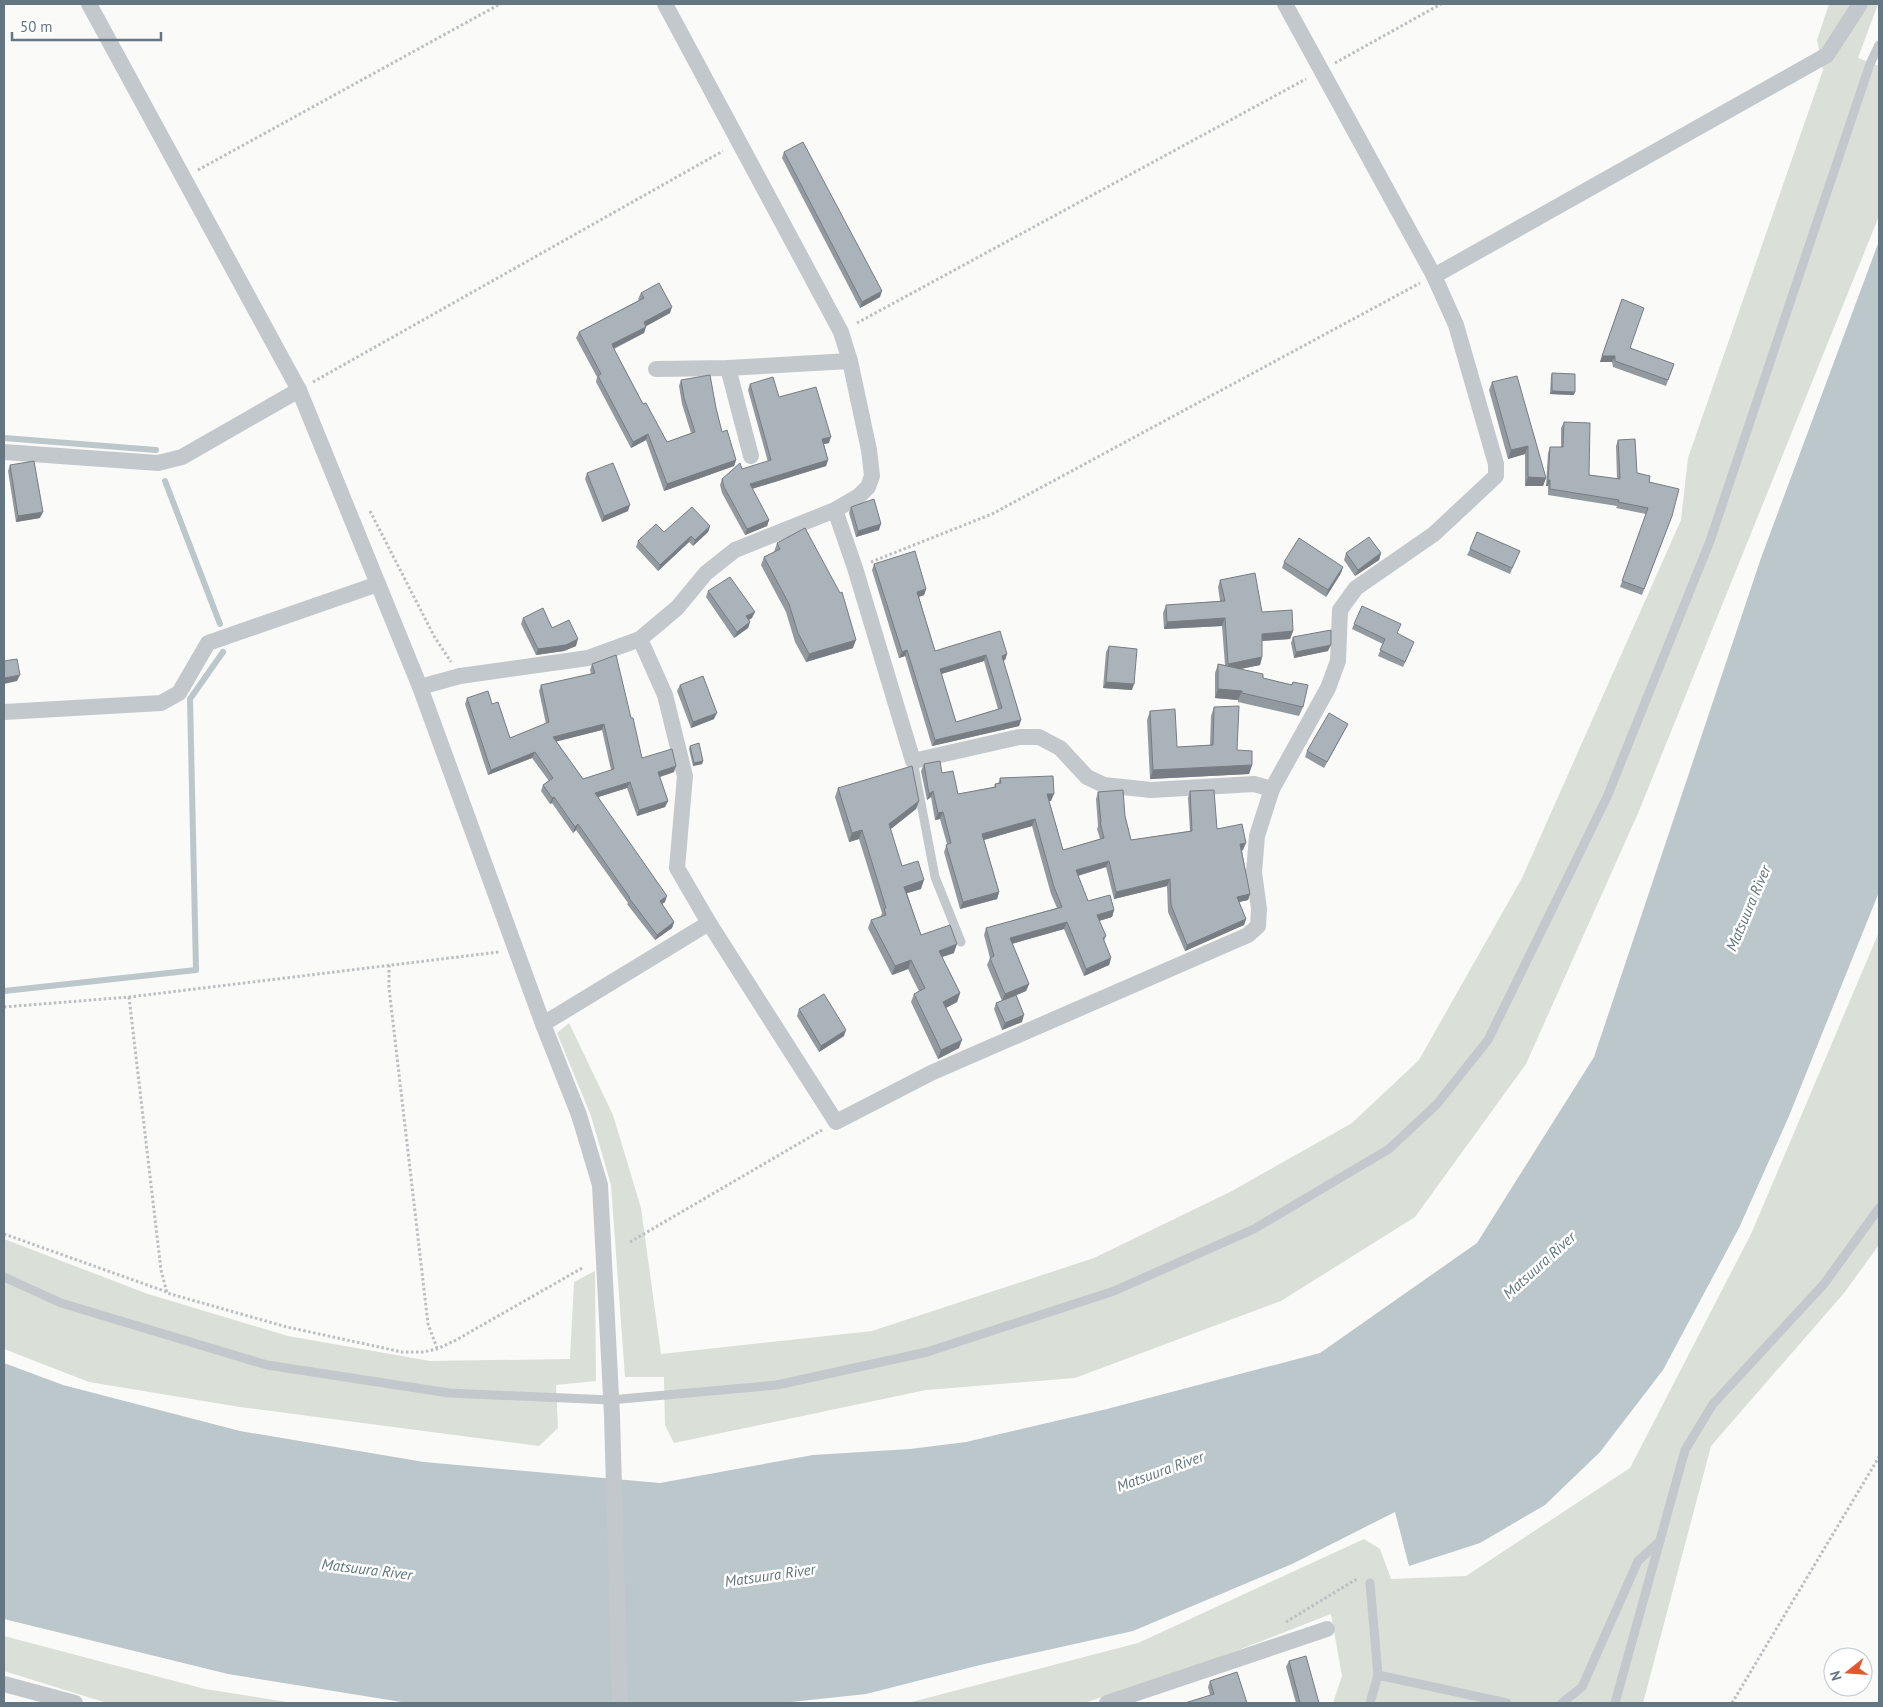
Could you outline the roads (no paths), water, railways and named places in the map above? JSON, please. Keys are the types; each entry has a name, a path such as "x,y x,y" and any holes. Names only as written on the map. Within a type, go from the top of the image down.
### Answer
{"street":[{"path":"89,4 299,390 420,686 543,1024 579,1115 600,1185 611,1407 620,1703"},
{"path":"420,686 460,676 588,658 640,639 677,608 706,573 735,550 835,510 859,496 868,487 872,476 869,450 850,361 841,332 665,4"},
{"path":"640,639 665,694 685,776 677,868 709,923 836,1122 931,1073 1248,935 1258,926 1259,909 1254,872 1257,836 1272,789 1328,688 1338,661 1340,610 1356,588 1434,534 1496,476 1496,464 1456,325 1434,276 1285,4"},
{"path":"1434,276 1827,55 1860,4"},
{"path":"656,369 728,368 850,361"},
{"path":"728,368 751,456"},
{"path":"4,452 158,463 182,457 299,390"},
{"path":"835,510 855,568 913,761 1019,737 1039,737 1060,748 1087,777 1104,785 1151,790 1254,784 1272,789"},
{"path":"4,712 160,703 179,693 208,643 378,584"},
{"path":"543,1024 709,923"},
{"path":"1107,1703 1327,1629"},
{"path":"4,1684 75,1703"}],"lane":[{"path":"4,1278 61,1303 267,1365 449,1393 611,1407 777,1385 927,1352 1114,1291 1254,1229 1389,1149 1437,1104 1488,1040 1607,797 1710,541 1870,64 1879,44"},
{"path":"913,761 934,877 961,942"},
{"path":"1615,1703 1685,1450 1713,1404 1824,1284 1879,1208"},
{"path":"1562,1703 1582,1687 1638,1561 1660,1541"},
{"path":"1370,1583 1378,1675 1370,1703"},
{"path":"1378,1675 1506,1703"}],"water":[{"name":"Matsuura River","path":"1879,241 1879,892 1789,1116 1739,1228 1663,1370 1600,1452 1545,1505 1480,1543 1409,1566 1395,1512 1292,1564 1133,1631 980,1665 866,1694 782,1703 408,1703 228,1674 4,1619 4,1363 63,1385 240,1431 424,1462 660,1483 813,1455 910,1449 966,1442 1107,1409 1320,1353 1477,1243 1594,1057 1761,558"}],"waterway":[{"path":"4,438 156,450"},
{"path":"165,481 220,624"},
{"path":"4,991 196,970 190,699 223,652"}]}
